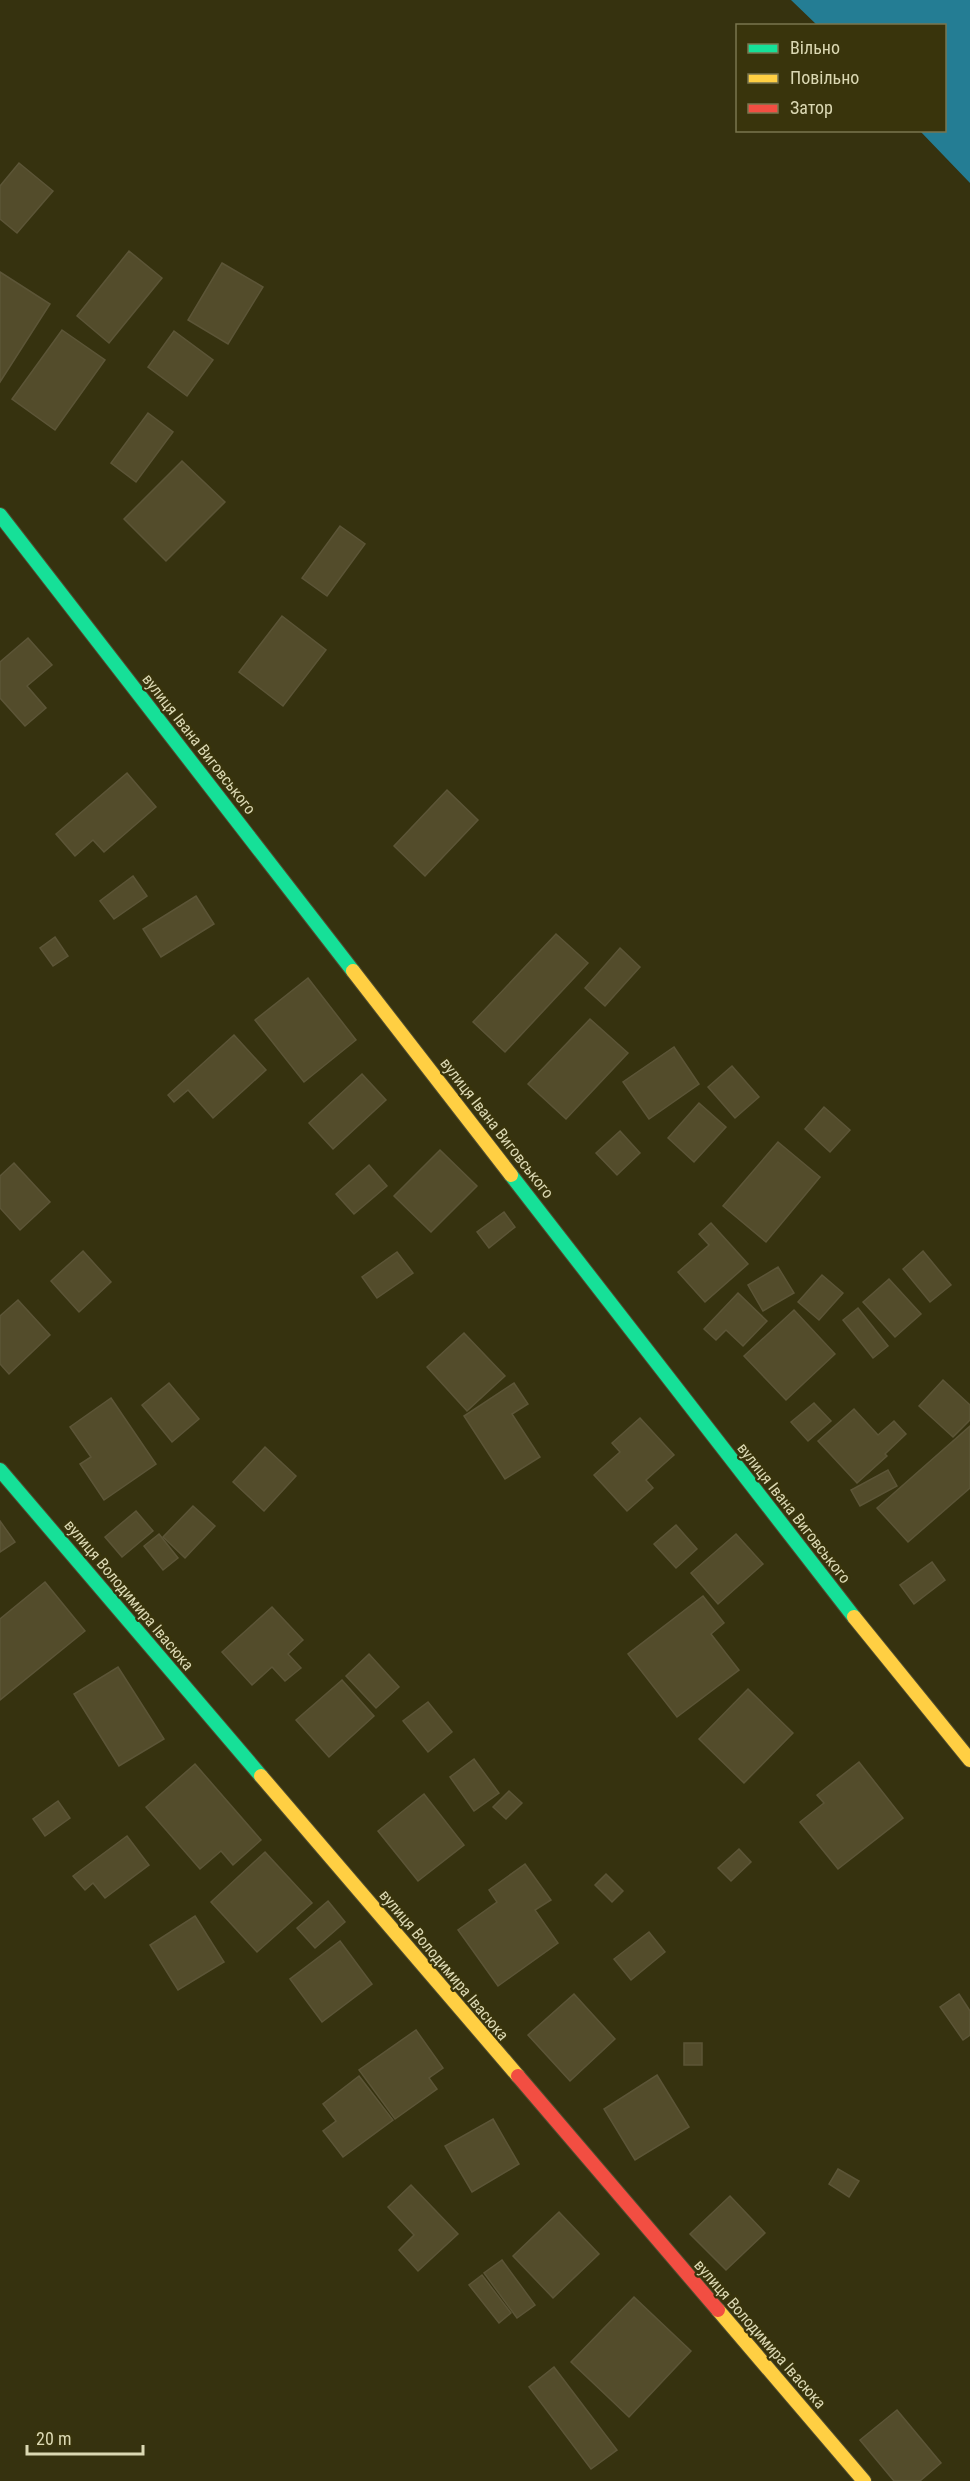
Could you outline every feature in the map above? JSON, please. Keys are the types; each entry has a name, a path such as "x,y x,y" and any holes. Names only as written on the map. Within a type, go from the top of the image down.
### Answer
{"street":[{"name":"вулиця Івана Виговського","path":"0,514 834,1593 970,1760"},
{"name":"вулиця Володимира Івасюка","path":"0,1470 864,2481"}],"water":[{"path":"791,0 970,0 970,183 921,132 946,132 946,24 816,24"}],"building":[{"path":"19,163 53,191 17,233 0,219 0,186"},
{"path":"129,251 162,278 109,343 77,316"},
{"path":"222,263 263,287 228,344 188,320"},
{"path":"0,272 50,304 0,382"},
{"path":"62,330 105,360 55,430 12,399"},
{"path":"174,331 213,360 187,396 148,367"},
{"path":"148,413 173,432 136,482 111,463"},
{"path":"182,461 225,502 166,561 124,519"},
{"path":"340,526 365,544 327,596 302,578"},
{"path":"282,616 326,650 283,706 239,672"},
{"path":"28,638 52,665 27,686 46,708 25,726 0,698 0,662"},
{"path":"127,773 156,807 104,852 93,840 75,856 56,834"},
{"path":"447,790 478,820 425,876 394,846"},
{"path":"133,876 147,896 114,919 100,901"},
{"path":"196,896 214,924 161,957 143,929"},
{"path":"556,934 588,963 505,1052 473,1022"},
{"path":"55,937 68,956 53,966 40,948"},
{"path":"620,948 640,967 605,1006 585,988"},
{"path":"308,978 356,1040 304,1082 255,1020"},
{"path":"590,1019 628,1053 566,1119 528,1084"},
{"path":"234,1035 266,1070 213,1118 188,1090 174,1102 168,1095"},
{"path":"674,1047 699,1084 649,1119 623,1082"},
{"path":"732,1066 759,1097 735,1118 708,1087"},
{"path":"362,1074 386,1100 333,1149 309,1123"},
{"path":"699,1103 726,1127 694,1162 668,1138"},
{"path":"824,1107 850,1130 830,1152 805,1129"},
{"path":"620,1131 640,1153 617,1175 596,1153"},
{"path":"778,1142 820,1177 766,1242 723,1206"},
{"path":"440,1150 477,1186 431,1232 394,1196"},
{"path":"14,1163 50,1202 20,1230 0,1208 0,1176"},
{"path":"369,1165 387,1186 354,1214 336,1194"},
{"path":"504,1212 515,1227 489,1248 477,1232"},
{"path":"711,1223 748,1264 705,1302 678,1272 709,1245 699,1234"},
{"path":"83,1251 111,1282 79,1312 51,1281"},
{"path":"923,1251 951,1285 930,1302 903,1269"},
{"path":"397,1252 413,1273 377,1298 362,1277"},
{"path":"778,1267 794,1293 763,1311 748,1285"},
{"path":"822,1275 843,1293 819,1320 798,1302"},
{"path":"889,1279 921,1314 895,1337 863,1302"},
{"path":"738,1293 767,1321 743,1346 726,1330 716,1340 704,1329"},
{"path":"18,1300 50,1335 9,1374 0,1364 0,1316"},
{"path":"858,1308 888,1346 873,1358 843,1320"},
{"path":"794,1310 835,1354 786,1400 744,1356"},
{"path":"464,1333 505,1376 467,1411 427,1367"},
{"path":"943,1380 970,1405 970,1420 953,1437 919,1406"},
{"path":"169,1383 199,1419 172,1442 142,1405"},
{"path":"514,1383 528,1404 512,1414 540,1457 505,1479 464,1416"},
{"path":"111,1398 156,1464 104,1500 80,1464 91,1457 70,1427"},
{"path":"814,1403 831,1421 808,1441 791,1422"},
{"path":"854,1409 878,1435 894,1421 906,1434 885,1454 887,1456 857,1483 818,1441"},
{"path":"640,1418 674,1455 646,1480 653,1488 627,1511 594,1475 620,1452 612,1443"},
{"path":"970,1426 970,1488 908,1542 877,1508"},
{"path":"265,1447 296,1476 264,1511 233,1482"},
{"path":"888,1470 897,1486 860,1506 851,1490"},
{"path":"193,1506 215,1526 185,1558 163,1537"},
{"path":"136,1511 153,1531 122,1557 105,1537"},
{"path":"0,1521 15,1542 0,1552"},
{"path":"676,1525 697,1549 676,1568 654,1544"},
{"path":"159,1534 178,1558 163,1570 144,1546"},
{"path":"736,1534 763,1564 718,1604 691,1573"},
{"path":"932,1562 945,1580 914,1604 900,1585"},
{"path":"45,1582 85,1631 0,1700 0,1619"},
{"path":"703,1596 724,1623 711,1634 739,1670 677,1717 628,1654"},
{"path":"272,1607 303,1640 288,1654 301,1668 285,1681 272,1667 252,1685 222,1652"},
{"path":"369,1654 399,1687 376,1708 346,1676"},
{"path":"118,1667 164,1739 119,1766 74,1694"},
{"path":"342,1680 374,1716 329,1757 296,1720"},
{"path":"748,1689 793,1733 744,1783 699,1739"},
{"path":"428,1702 452,1732 428,1752 403,1721"},
{"path":"474,1759 499,1793 474,1811 450,1777"},
{"path":"859,1762 903,1818 838,1869 800,1822 824,1803 817,1795"},
{"path":"195,1764 261,1840 233,1865 221,1851 200,1869 146,1807"},
{"path":"509,1791 522,1803 506,1819 493,1807"},
{"path":"424,1794 464,1845 418,1881 378,1831"},
{"path":"58,1801 70,1818 45,1836 33,1819"},
{"path":"127,1836 149,1865 105,1898 93,1883 85,1890 73,1876"},
{"path":"739,1849 751,1862 731,1881 718,1868"},
{"path":"265,1852 312,1903 257,1952 211,1902"},
{"path":"525,1864 551,1900 535,1910 558,1943 498,1986 458,1930 497,1902 489,1890"},
{"path":"606,1874 623,1891 612,1902 595,1885"},
{"path":"328,1901 345,1922 315,1948 297,1928"},
{"path":"195,1916 224,1962 178,1990 150,1945"},
{"path":"649,1932 665,1952 631,1980 614,1959"},
{"path":"340,1941 372,1984 322,2022 290,1979"},
{"path":"574,1994 615,2039 570,2081 528,2035"},
{"path":"959,1994 970,2011 970,2035 963,2040 940,2007"},
{"path":"416,2030 443,2068 429,2078 437,2089 395,2119 359,2070"},
{"path":"684,2043 702,2043 702,2065 684,2065"},
{"path":"657,2075 689,2127 635,2160 604,2109"},
{"path":"359,2076 393,2120 343,2157 323,2131 336,2121 323,2104"},
{"path":"493,2119 519,2164 472,2192 445,2146"},
{"path":"838,2169 859,2181 849,2197 829,2184"},
{"path":"411,2185 458,2234 418,2271 399,2250 414,2235 388,2207"},
{"path":"730,2196 765,2233 726,2270 690,2234"},
{"path":"559,2212 599,2254 553,2298 513,2256"},
{"path":"502,2260 535,2305 517,2318 484,2273"},
{"path":"482,2275 511,2313 499,2323 469,2285"},
{"path":"634,2297 691,2351 629,2417 571,2362"},
{"path":"554,2367 617,2450 591,2469 529,2387"},
{"path":"897,2410 941,2463 920,2481 894,2481 860,2440"}],"traffic: fast":[{"path":"0,515 353,971"},
{"path":"511,1175 854,1617"},
{"path":"0,1470 261,1776"}],"traffic: slow":[{"path":"353,971 511,1175"},
{"path":"854,1617 970,1760"},
{"path":"261,1776 518,2076"},
{"path":"718,2310 864,2481"}],"traffic: jam":[{"path":"518,2076 718,2310"}]}
